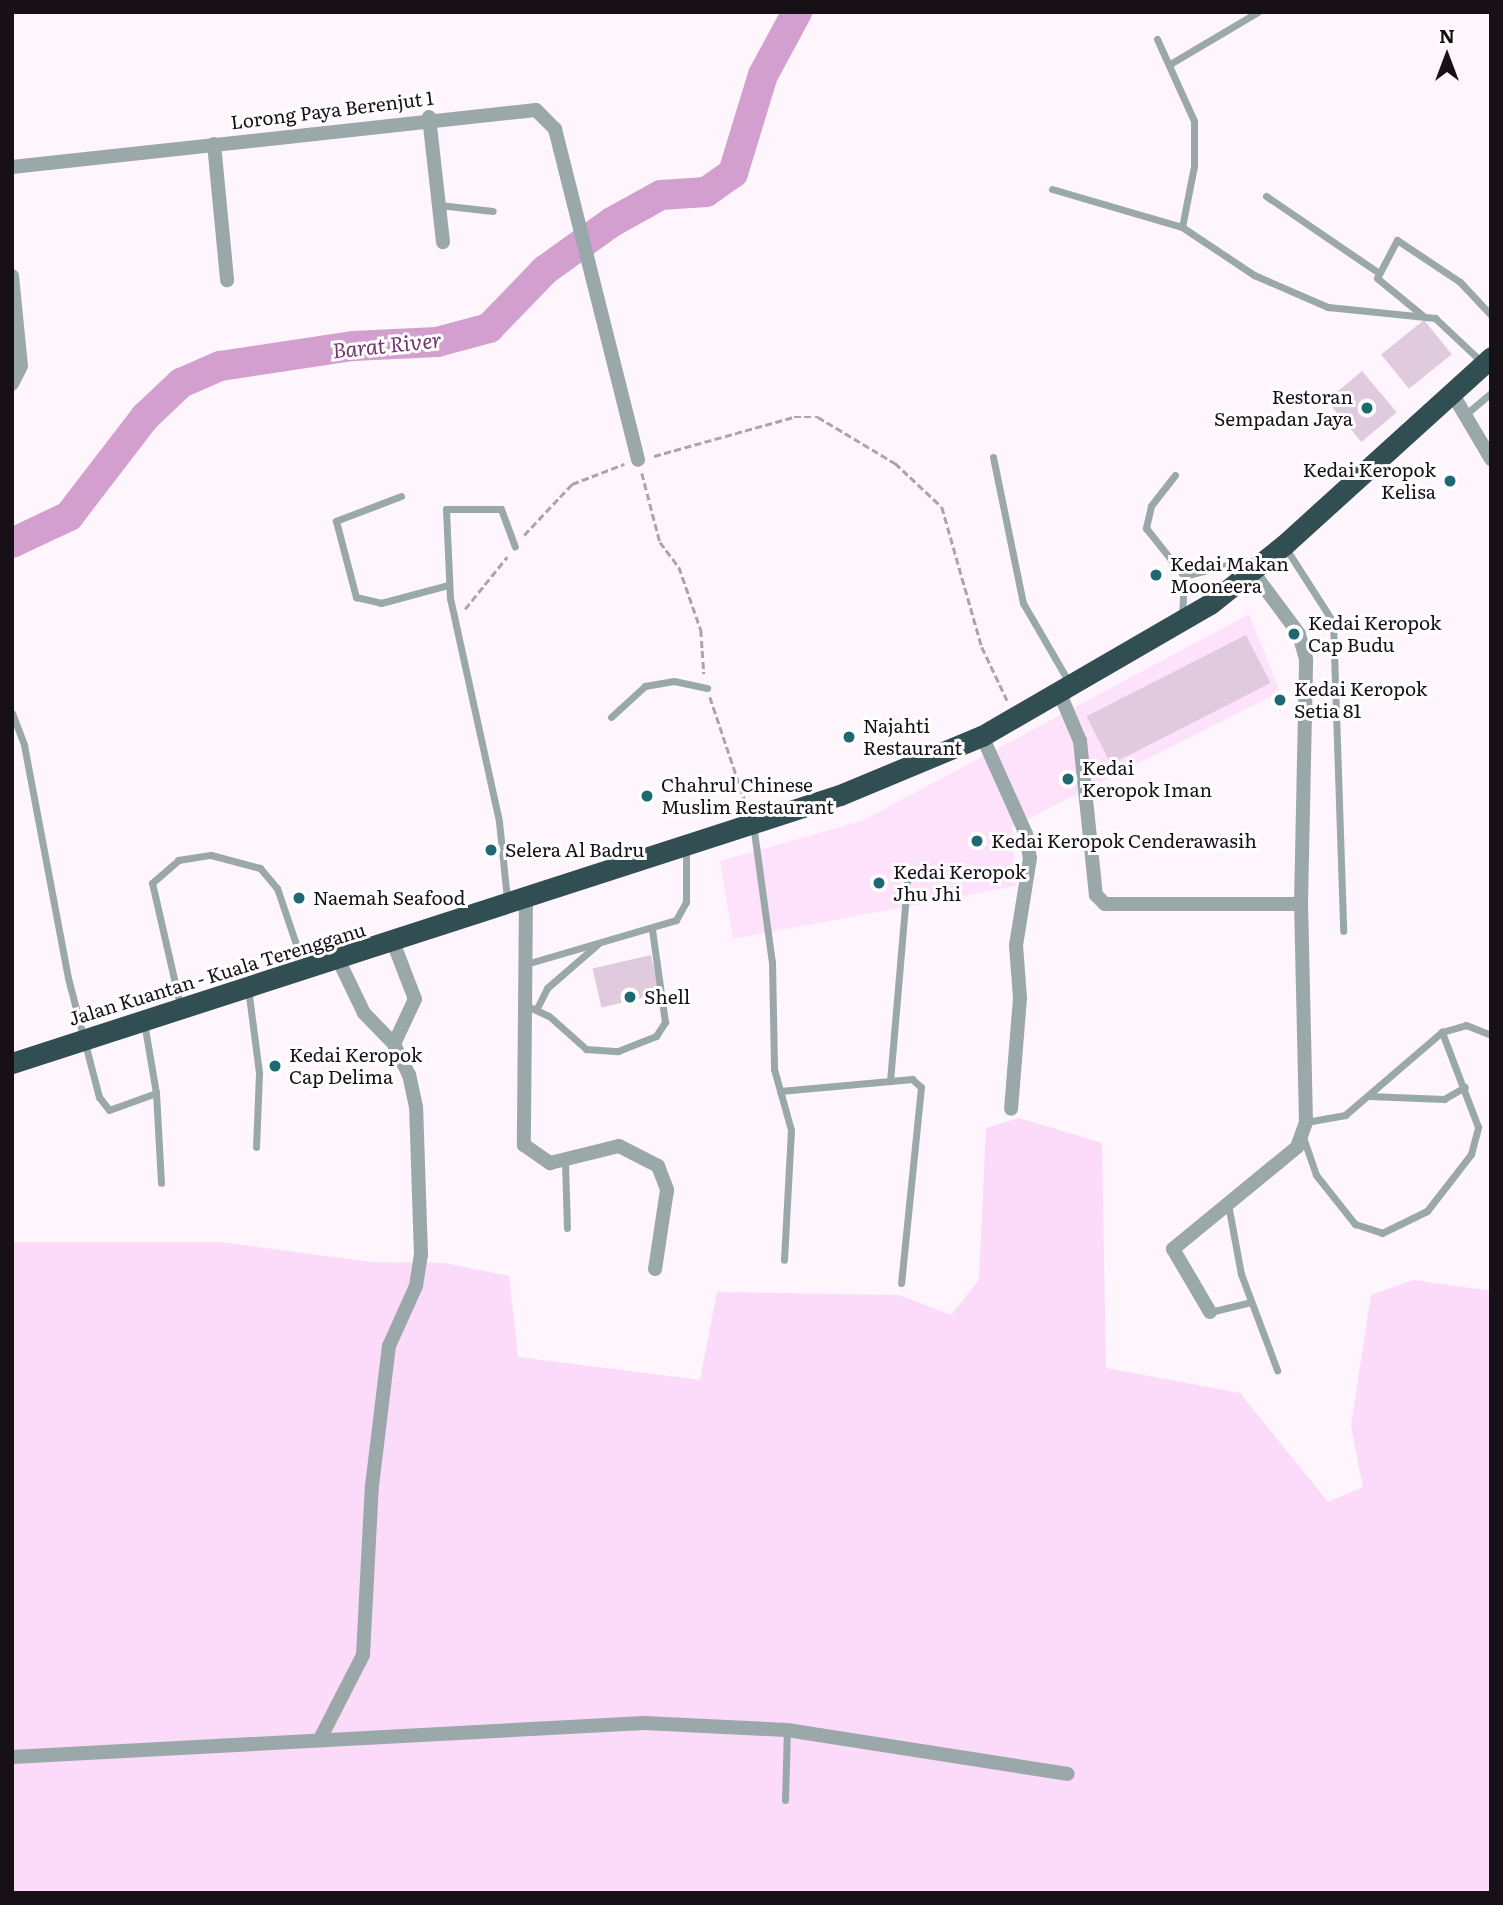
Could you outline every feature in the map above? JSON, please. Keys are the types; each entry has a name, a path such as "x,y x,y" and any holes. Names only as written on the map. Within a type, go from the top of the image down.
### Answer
{"highway":[{"name":"Jalan Kuantan - Kuala Terengganu","path":"12,1063 339,961 516,900 840,795 982,736 1066,691 1184,621 1247,575 1284,545 1487,360"}],"street":[{"name":"Lorong Paya Berenjut 1","path":"12,167 518,107 548,116 638,460"},
{"path":"429,117 443,242"},
{"path":"214,144 227,281"},
{"path":"12,276 21,366 12,384"},
{"path":"1452,393 1491,459"},
{"path":"1210,1312 1173,1250 1304,1140 1306,1122 1301,904 1306,659 1299,634 1247,575"},
{"path":"1066,691 1080,741 1096,895 1105,904 1301,904"},
{"path":"982,736 1026,834 1030,858 1016,945 1020,998 1011,1109"},
{"path":"516,900 530,1007 524,1145 541,1159 565,1162 619,1146 658,1166 667,1190 655,1269"},
{"path":"393,942 415,999 394,1044"},
{"path":"320,1739 363,1656 372,1486 389,1346 420,1272 416,1107 394,1044 364,1013 339,961"},
{"path":"12,1758 644,1723 787,1730 1068,1774"}],"lane":[{"path":"1170,64 1258,12"},
{"path":"1157,39 1194,121 1194,166 1182,227"},
{"path":"1052,189 1182,227 1254,275 1328,307 1422,315"},
{"path":"1266,196 1376,271 1381,282 1422,315 1451,328 1487,360"},
{"path":"438,205 493,211"},
{"path":"1376,271 1391,243 1406,241 1491,315"},
{"path":"1466,414 1491,393"},
{"path":"993,457 1023,603 1066,691"},
{"path":"1175,475 1151,506 1146,528 1184,576"},
{"path":"401,496 336,521 356,597 381,603 448,585"},
{"path":"515,547 501,509 446,509 448,585 454,622 516,900"},
{"path":"1284,545 1333,622 1343,931"},
{"path":"1184,576 1227,565 1247,575"},
{"path":"1184,576 1178,597 1184,621"},
{"path":"611,718 645,686 664,680 707,688"},
{"path":"12,713 83,1041 102,1106 109,1110 156,1093"},
{"path":"753,823 763,869 780,1091 791,1129 784,1260"},
{"path":"524,964 652,929 683,911 686,846"},
{"path":"181,1009 152,883 178,860 211,855 260,868 277,888 306,970"},
{"path":"890,1080 908,873"},
{"path":"599,943 547,988 530,1007 571,1040 599,1052 663,1032 652,929"},
{"path":"248,988 259,1073 256,1147"},
{"path":"144,1021 156,1093 160,1183"},
{"path":"1306,1122 1327,1123 1368,1096 1442,1032 1466,1025 1491,1035"},
{"path":"1304,1140 1316,1175 1355,1224 1382,1233 1427,1211 1471,1154 1478,1126 1442,1032"},
{"path":"780,1091 912,1079 921,1087 901,1283"},
{"path":"1368,1096 1444,1099 1465,1087"},
{"path":"565,1162 567,1228"},
{"path":"1228,1203 1251,1302 1277,1370"},
{"path":"1210,1312 1251,1302"},
{"path":"785,1800 787,1730"}],"path":[{"path":"454,622 515,547 572,484 638,460 794,417 833,422 895,463 942,507 982,647 1016,717"},
{"path":"638,460 660,542 679,567 701,629 707,688 753,823"}],"shaded area":[{"path":"1249,614 1280,692 1012,827 1016,886 733,939 720,861 862,821"},
{"path":"1019,1118 1102,1143 1106,1368 1240,1393 1328,1502 1363,1487 1351,1426 1371,1295 1413,1280 1491,1291 1491,1893 12,1893 12,1242 220,1242 371,1262 445,1263 509,1276 518,1357 700,1380 717,1292 899,1295 951,1315 979,1280 986,1128"}],"building":[{"path":"1424,320 1452,354 1409,389 1381,355"},
{"path":"1362,371 1397,412 1361,442 1327,401"},
{"path":"1246,635 1271,683 1111,764 1087,716"},
{"path":"651,955 660,994 602,1007 593,968"}],"waterway":[{"name":"Barat River","path":"12,543 69,516 145,417 181,383 220,366 353,346 437,342 489,328 545,270 612,222 661,195 706,192 733,173 763,75 797,12"}],"place":[{"name":"Restoran Sempadan Jaya","path":"1367,408"},
{"name":"Kedai Keropok Kelisa","path":"1450,481"},
{"name":"Kedai Makan Mooneera","path":"1156,575"},
{"name":"Kedai Keropok Cap Budu","path":"1294,634"},
{"name":"Kedai Keropok Setia 81","path":"1280,700"},
{"name":"Najahti Restaurant","path":"849,737"},
{"name":"Kedai Keropok Iman","path":"1068,779"},
{"name":"Chahrul Chinese Muslim Restaurant","path":"647,796"},
{"name":"Kedai Keropok Cenderawasih","path":"977,841"},
{"name":"Selera Al Badru","path":"491,850"},
{"name":"Kedai Keropok Jhu Jhi","path":"879,883"},
{"name":"Naemah Seafood","path":"299,898"},
{"name":"Shell","path":"630,997"},
{"name":"Kedai Keropok Cap Delima","path":"275,1066"}]}
